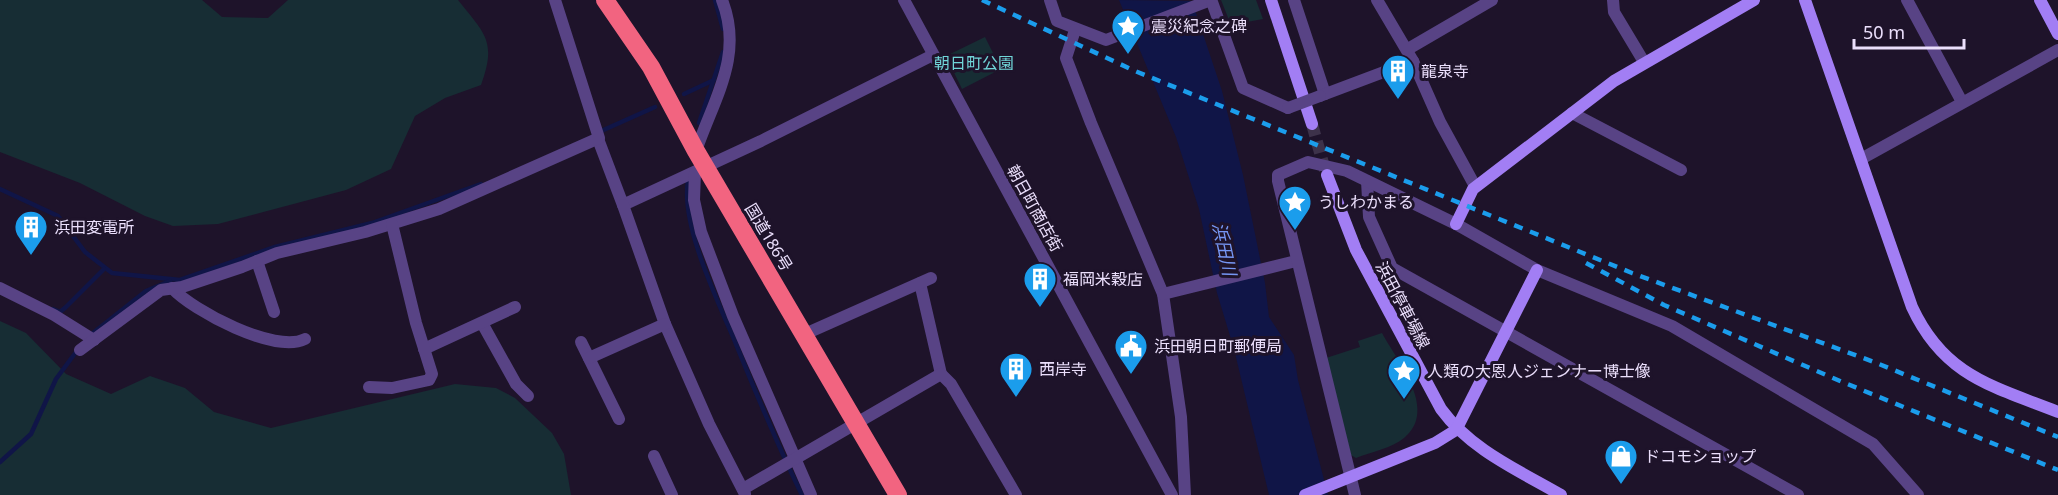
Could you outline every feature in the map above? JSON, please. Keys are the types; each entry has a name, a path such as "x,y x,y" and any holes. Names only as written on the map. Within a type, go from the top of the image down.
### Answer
{"highway":[{"name":"国道186号","path":"605,0 651,67 696,151 700,170 805,334 898,495"}],"street":[{"path":"555,0 597,135 665,324 709,424 744,492 794,459 941,374"},
{"path":"696,151 729,64 732,44 729,17 722,0"},
{"name":"朝日町商店街","path":"903,0 1173,495"},
{"path":"1050,0 1057,21 1075,30 1106,40 1210,2 1243,88 1288,108 1323,95 1411,55 1492,0"},
{"path":"1271,0 1312,124"},
{"path":"1294,0 1323,95"},
{"path":"1377,0 1411,55 1440,122 1475,186"},
{"path":"1612,0 1614,12 1644,62"},
{"path":"1456,224 1475,186 1572,113 1644,62 1754,0"},
{"path":"1805,0 1921,328 1956,367 1973,377 2058,412"},
{"path":"1906,0 1962,102"},
{"path":"2040,0 2058,34"},
{"path":"1075,30 1066,58 1090,123 1163,294 1181,417 1185,495"},
{"path":"1861,159 2058,50"},
{"path":"623,205 700,170 933,55"},
{"path":"1572,113 1681,171"},
{"path":"80,350 144,301 161,291 182,287 277,253 392,224 439,209 597,135"},
{"path":"1355,495 1348,479 1294,262 1278,175 1308,162 1347,171 1456,224 1536,270 1672,326 1873,444 1918,495"},
{"path":"700,170 694,200 698,221 733,316 811,495"},
{"name":"浜田停車場線","path":"1327,175 1356,250 1380,299 1441,409 1456,430 1473,444 1561,495"},
{"path":"1367,181 1369,217 1392,268 1798,495"},
{"path":"369,387 392,388 429,380 432,374 392,224"},
{"path":"257,261 274,312"},
{"path":"1163,294 1294,262"},
{"path":"1305,495 1435,443 1456,430 1536,270"},
{"path":"805,334 925,281 941,374 951,384 1016,495"},
{"path":"0,288 54,315 94,340"},
{"path":"172,288 195,308 263,339 299,342 305,339"},
{"path":"424,349 515,307"},
{"path":"482,323 516,384 528,396"},
{"path":"589,358 665,324"},
{"path":"582,342 619,418"},
{"path":"654,456 672,495"}],"green space":[{"path":"0,0 202,0 222,17 268,18 288,0 458,0 486,39 488,58 481,85 445,98 415,116 391,169 346,190 218,224 173,226 145,216 80,183 0,152"},
{"path":"1221,0 1256,0 1263,19 1231,25"},
{"name":"朝日町公園","path":"985,37 1001,69 962,89 946,56"},
{"path":"0,321 26,333 66,374 111,394 150,376 185,388 214,412 271,428 455,384 496,388 515,398 552,433 564,454 571,495 0,495"},
{"path":"1382,333 1412,386 1417,414 1414,427 1404,438 1356,458 1351,455 1326,358 1360,347 1358,341"}],"water":[{"name":"浜田川","path":"1119,0 1192,1 1222,91 1243,175 1265,283 1269,317 1294,355 1298,380 1328,495 1269,495 1234,349 1217,293 1199,209 1176,137"}],"waterway":[{"path":"715,0 723,29"},
{"path":"699,123 723,52"},
{"path":"684,94 714,80"},
{"path":"599,132 655,107"},
{"path":"688,181 687,199 690,218 702,261 766,417 802,495"},
{"path":"0,189 58,216 85,252 112,273 180,280 275,247 372,223 481,184"},
{"path":"53,309 60,312 104,269"},
{"path":"93,333 146,291 170,281"},
{"path":"0,462 31,434 56,379 79,348"}],"tunnel":[{"path":"1312,124 1326,174"}],"railway":[{"path":"982,0 1135,71 1632,273 1874,362 2058,437"},
{"path":"1586,263 1664,305 1840,381 2058,470"}],"place":[{"name":"震災紀念之碑","path":"1128,55"},
{"name":"龍泉寺","path":"1398,100"},
{"name":"うしわかまる","path":"1295,231"},
{"name":"浜田変電所","path":"31,256"},
{"name":"福岡米穀店","path":"1040,308"},
{"name":"浜田朝日町郵便局","path":"1131,375"},
{"name":"西岸寺","path":"1016,398"},
{"name":"人類の大恩人ジェンナー博士像","path":"1404,400"},
{"name":"ドコモショップ","path":"1621,485"}]}
